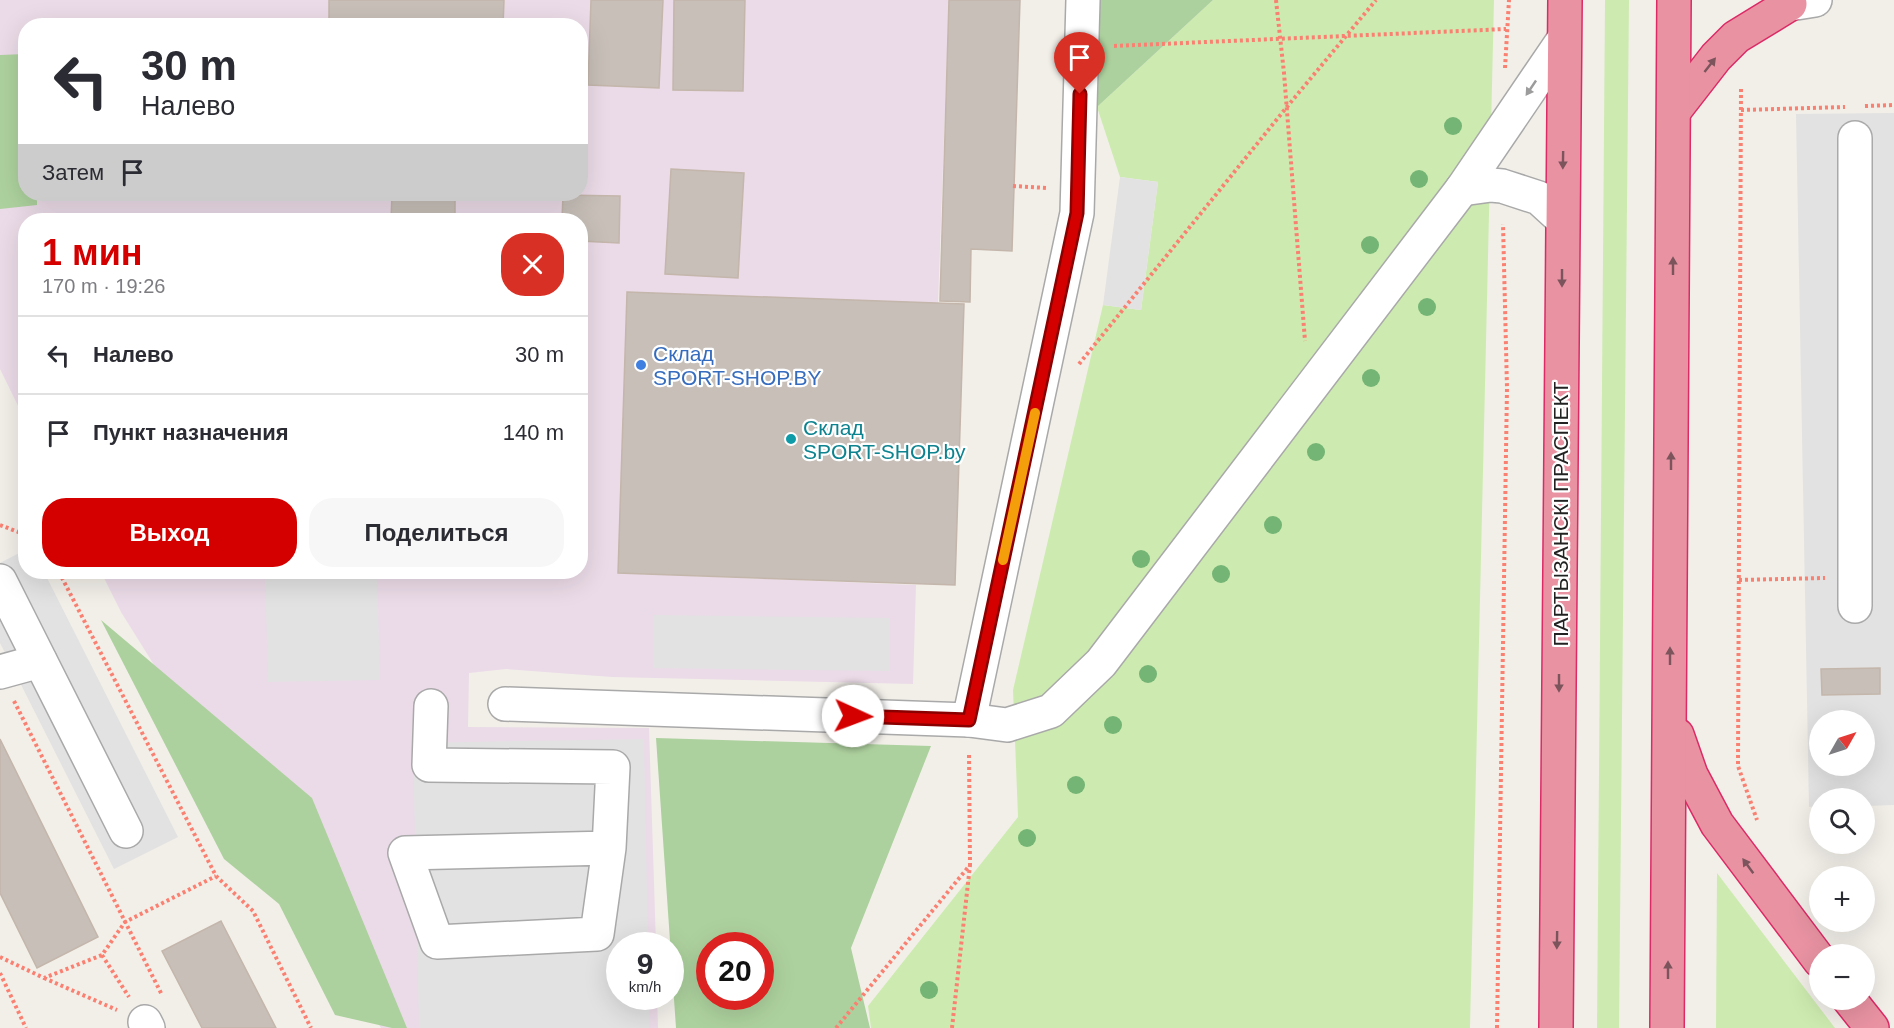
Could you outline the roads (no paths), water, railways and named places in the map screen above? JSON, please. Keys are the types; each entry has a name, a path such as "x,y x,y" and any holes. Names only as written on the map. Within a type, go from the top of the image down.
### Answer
{"highway":[{"name":"ПАРТЫЗАНСКІ ПРАСПЕКТ","path":"1556,1028 1565,0"},
{"path":"1667,1028 1674,0"},
{"path":"1674,111 1716,57 1736,37 1794,1"},
{"path":"1670,714 1691,775 1717,824 1809,946"},
{"path":"1858,1010 1872,1028"}],"lane":[{"path":"969,720 1077,213 1083,0"},
{"path":"505,704 969,720 1007,725 1051,711 1101,663 1462,189 1564,39"},
{"path":"1855,138 1855,592"},
{"path":"1462,189 1491,184 1502,186 1539,198 1562,219"},
{"path":"0,581 126,831"},
{"path":"0,672 40,661"},
{"path":"431,706 429,765 613,766 609,848 597,934 437,942 405,853 609,848"}],"place":[{"name":"Склад SPORT-SHOP.BY","path":"641,365"},
{"name":"Склад SPORT-SHOP.by","path":"791,439"}]}
